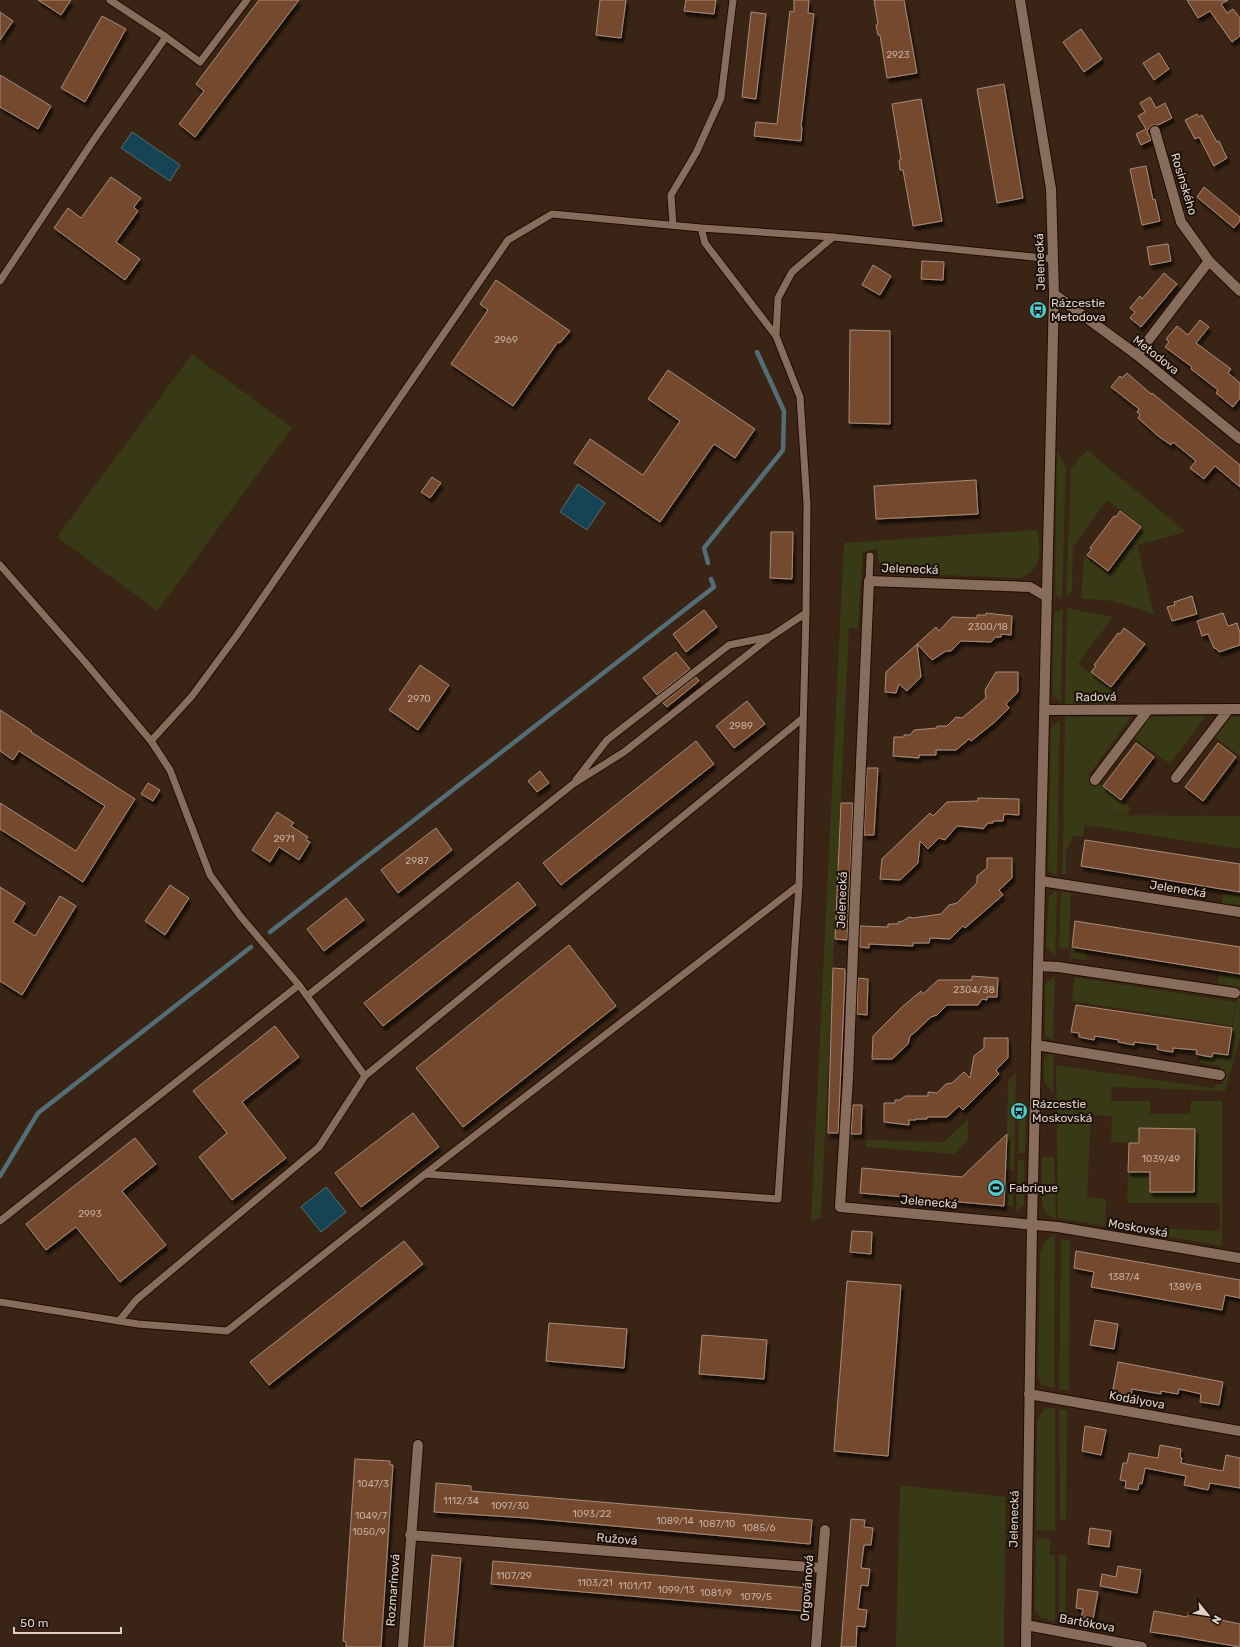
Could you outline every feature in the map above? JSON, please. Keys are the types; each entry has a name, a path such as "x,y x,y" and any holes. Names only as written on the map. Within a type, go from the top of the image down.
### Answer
{"street":[{"name":"Jelenecká","path":"1020,0 1051,190 1054,294 1032,1224 1026,1647"},
{"name":"Rosinského","path":"1155,130 1181,222 1209,262 1240,290"},
{"path":"1137,355 1209,262"},
{"name":"Metodova","path":"1054,294 1137,355 1240,439"},
{"name":"Jelenecká","path":"1032,1224 840,1207 848,1078 869,581 1030,587 1047,597"},
{"path":"1176,778 1229,709"},
{"name":"Radová","path":"1045,710 1240,709"},
{"path":"1095,780 1148,710"},
{"name":"Jelenecká","path":"1041,881 1240,912"},
{"path":"1038,966 1058,967 1235,993"},
{"path":"1036,1045 1220,1075"},
{"name":"Moskovská","path":"1032,1224 1058,1227 1240,1258"},
{"name":"Kodályova","path":"1029,1394 1240,1431"},
{"name":"Rozmarínová","path":"403,1647 410,1535 418,1445"},
{"name":"Orgovánová","path":"816,1647 825,1530"},
{"name":"Ružová","path":"410,1535 821,1568"},
{"name":"Bartókova","path":"1026,1625 1142,1647"}],"lane":[{"path":"110,0 166,37 200,62 247,0"},
{"path":"673,225 671,195 696,153 722,98 733,0"},
{"path":"0,281 95,138 166,37"},
{"path":"151,741 192,696 237,636 508,240 552,214 701,228 832,237 1053,259"},
{"path":"425,1174 778,1199 799,885 806,614 807,504 800,397 776,336 705,243 701,228"},
{"path":"776,336 778,298 792,272 832,237"},
{"path":"869,581 870,556"},
{"path":"0,565 85,662 151,741 170,770 210,875 241,917 299,985 365,1076"},
{"path":"307,996 573,784 624,752 770,637 806,614"},
{"path":"573,784 608,740 729,645 770,637"},
{"path":"119,1321 136,1300 319,1148 365,1076 803,718"},
{"path":"0,1302 138,1324 227,1331 425,1174 799,885"},
{"path":"0,1221 299,985"}],"shaded area":[{"path":"192,354 292,428 157,611 57,537"},
{"path":"1057,450 1066,467 1062,598 1055,595"},
{"path":"1087,450 1186,532 1137,545 1154,614 1113,601 1081,598 1084,556 1109,574 1143,527 1107,500 1073,547 1072,591 1066,597 1071,468"},
{"path":"1038,530 1039,552 1037,564 1034,569 1021,578 896,573 879,563 877,549 863,552 858,628 849,628 821,1218 811,1221 844,543"},
{"path":"1063,608 1061,703 1052,694 1054,613"},
{"path":"1067,608 1113,617 1078,664 1114,691 1114,704 1065,704"},
{"path":"1206,716 1170,764 1134,738 1150,717"},
{"path":"1065,717 1131,717 1088,776 1131,808 1126,814 1103,815 1240,816 1240,849 1085,825 1083,837 1074,836 1066,850 1066,874 1062,874"},
{"path":"1231,717 1240,717 1240,756 1215,737"},
{"path":"1060,720 1057,877 1048,870 1051,727"},
{"path":"1057,890 1055,956 1046,947 1049,897"},
{"path":"1061,892 1071,893 1069,948 1084,950 1084,954 1087,954 1086,960 1070,958 1071,950 1059,947"},
{"path":"1233,892 1240,893 1240,905 1222,903 1223,893 1232,895"},
{"path":"1229,973 1240,975 1240,1037 1225,1091 1112,1087 1111,1101 1150,1101 1150,1114 1190,1114 1191,1101 1222,1101 1222,1246 1107,1226 1220,1231 1220,1203 1127,1203 1128,1172 1150,1172 1150,1192 1193,1192 1194,1129 1139,1128 1138,1143 1111,1142 1112,1116 1091,1115 1087,1197 1106,1199 1105,1226 1058,1218 1056,1065 1212,1088 1218,1084 1223,1084 1225,1076 1220,1075 1221,1066 1200,1063 1201,1055 1212,1057 1213,1053 1228,1055 1239,987 1218,984 1219,975 1229,977"},
{"path":"1055,976 1053,1041 1045,1035 1045,984"},
{"path":"1074,977 1236,1002 1232,1026 1072,1001"},
{"path":"1048,1054 1054,1054 1053,1094 1044,1081 1044,1059"},
{"path":"1016,1073 1014,1170 1006,1170 1008,1080"},
{"path":"1019,1111 1026,1111 1025,1153 1018,1153"},
{"path":"968,1119 968,1140 954,1154 866,1147 866,1140 944,1142"},
{"path":"1042,1157 1054,1157 1056,1219 1047,1215 1042,1205"},
{"path":"1018,1160 1024,1160 1024,1205 1016,1212"},
{"path":"1005,1181 1014,1182 1013,1206 1004,1205"},
{"path":"1055,1234 1054,1388 1042,1385 1038,1377 1040,1253 1045,1241"},
{"path":"1061,1239 1070,1241 1069,1391 1059,1389"},
{"path":"1055,1408 1055,1531 1036,1530 1037,1421 1043,1410"},
{"path":"1059,1409 1067,1410 1066,1520 1060,1519"},
{"path":"900,1485 1006,1497 1004,1647 896,1647"},
{"path":"1050,1538 1050,1555 1055,1555 1055,1622 1041,1618 1035,1609 1036,1539"},
{"path":"1059,1555 1066,1555 1065,1624 1059,1623"}],"water":[{"path":"132,132 180,165 170,181 121,148"},
{"path":"578,484 605,503 587,530 560,512"},
{"path":"326,1187 346,1212 321,1232 301,1207"}],"building":[{"path":"38,0 71,0 61,15"},
{"path":"259,0 299,0 195,137 179,124 204,91 196,84"},
{"path":"600,0 626,0 621,38 596,35"},
{"path":"686,0 716,0 714,14 684,11"},
{"path":"794,0 809,0 808,13 814,14 801,127 801,141 754,136 756,122 777,124 790,11 794,12"},
{"path":"874,0 904,0 917,73 887,78 880,35 878,35 876,25 878,24"},
{"path":"1187,0 1228,0 1221,4 1227,13 1233,9 1240,18 1240,36 1232,42 1210,11 1198,18"},
{"path":"0,12 13,21 0,40"},
{"path":"751,12 766,14 756,99 742,97"},
{"path":"102,16 126,29 85,102 61,88"},
{"path":"1081,29 1102,59 1084,72 1063,42"},
{"path":"1159,53 1169,69 1154,80 1143,63"},
{"path":"0,75 51,106 38,129 0,107"},
{"path":"1004,84 1023,198 997,203 977,89"},
{"path":"1150,97 1156,108 1165,103 1172,118 1158,125 1151,126 1147,131 1151,140 1141,145 1136,134 1146,129 1138,116 1145,112 1140,103"},
{"path":"921,99 942,221 913,226 903,170 900,170 899,160 901,160 892,104"},
{"path":"1197,114 1199,117 1202,115 1217,142 1219,141 1227,158 1214,166 1199,137 1195,139 1185,120"},
{"path":"1146,166 1153,200 1155,199 1160,221 1142,225 1130,169"},
{"path":"111,177 141,198 134,207 138,211 116,242 140,259 125,280 54,228 68,208 81,218"},
{"path":"1204,187 1240,217 1240,221 1234,228 1197,197"},
{"path":"1168,244 1171,261 1150,265 1147,247"},
{"path":"922,261 944,262 943,280 921,279"},
{"path":"873,265 891,276 880,295 862,285"},
{"path":"1164,273 1177,284 1141,327 1130,318 1135,312 1130,308 1140,296 1142,299"},
{"path":"496,280 570,331 560,343 558,342 513,406 451,364 488,310 480,304"},
{"path":"1200,320 1209,327 1196,343 1231,369 1228,373 1240,383 1240,398 1233,407 1216,393 1218,390 1191,369 1192,367 1165,347 1169,342 1166,339 1177,326 1188,335"},
{"path":"850,330 890,331 890,424 849,423"},
{"path":"668,370 755,429 735,458 714,444 660,522 574,463 590,439 643,475 680,421 648,399"},
{"path":"1127,373 1240,465 1240,487 1215,466 1204,479 1190,468 1196,461 1173,442 1171,445 1158,436 1138,418 1140,415 1137,412 1139,409 1111,387 1120,376 1122,378"},
{"path":"432,477 441,483 430,498 421,492"},
{"path":"976,480 978,514 876,519 874,486"},
{"path":"1120,511 1141,527 1108,571 1087,555 1092,549 1090,548 1114,516 1116,517"},
{"path":"771,532 793,532 792,579 770,578"},
{"path":"1192,596 1197,614 1172,621 1167,607 1175,605 1174,602"},
{"path":"704,610 717,627 686,652 673,634"},
{"path":"986,613 1012,616 1011,635 1001,634 1001,637 996,637 991,642 961,641 951,651 946,651 932,660 917,644 936,627 939,631 952,617 977,618 977,615 986,615"},
{"path":"1223,613 1228,626 1237,623 1240,633 1240,645 1219,652 1214,648 1208,634 1202,636 1197,621"},
{"path":"1124,628 1145,644 1111,687 1091,672 1096,666 1094,665 1118,633 1120,634"},
{"path":"917,644 921,677 907,691 899,684 896,693 885,692 886,672"},
{"path":"676,652 690,669 657,695 643,678"},
{"path":"420,665 449,685 418,730 389,710"},
{"path":"996,672 1018,672 1018,692 1006,704 1009,708 996,721 971,741 969,739 956,750 936,750 936,755 919,755 919,758 893,756 894,737 904,737 904,735 910,735 914,730 937,728 937,726 947,726 956,717 962,718 986,698 985,690"},
{"path":"696,677 699,681 667,707 663,703"},
{"path":"747,701 765,724 734,748 716,726"},
{"path":"0,710 32,731 31,732 135,799 83,882 0,829 0,803 76,851 105,806 19,751 13,760 0,751"},
{"path":"696,741 714,764 561,885 543,863"},
{"path":"1136,743 1154,757 1121,800 1103,786"},
{"path":"1218,743 1236,757 1203,801 1185,787"},
{"path":"867,768 878,768 874,835 864,835"},
{"path":"540,771 549,783 537,792 528,781"},
{"path":"148,783 160,790 153,801 141,794"},
{"path":"978,798 1019,799 1019,815 1004,814 1003,821 993,821 993,823 988,823 983,829 957,826 945,840 939,838 928,849 920,841 918,863 900,880 880,879 882,859 930,813 933,816 947,802 978,801"},
{"path":"841,803 853,803 847,940 835,939"},
{"path":"277,812 294,823 291,826 308,837 306,840 310,842 299,860 279,847 270,862 252,850"},
{"path":"436,828 452,850 398,893 381,870"},
{"path":"1085,840 1240,864 1240,892 1081,866"},
{"path":"987,858 1012,858 1012,878 999,890 1003,895 965,928 963,926 950,939 930,938 929,943 913,943 913,946 869,944 869,948 860,947 860,926 888,927 888,924 898,924 898,922 909,917 913,918 941,914 949,905 957,903 977,883 977,876 987,868"},
{"path":"518,882 536,905 383,1026 364,1003"},
{"path":"170,885 189,898 165,935 145,921"},
{"path":"0,887 25,903 13,922 35,936 60,896 76,906 22,995 0,981"},
{"path":"346,898 364,920 324,951 307,929"},
{"path":"1075,921 1240,947 1240,974 1072,947"},
{"path":"569,945 616,1006 463,1127 416,1068"},
{"path":"833,968 845,969 845,978 838,1133 828,1133"},
{"path":"972,976 998,978 997,997 987,997 987,1000 982,999 978,1005 947,1005 937,1015 931,1017 910,1036 908,1044 892,1059 872,1059 873,1036 901,1008 921,991 923,994 938,980 972,980"},
{"path":"858,978 868,979 867,1015 857,1014"},
{"path":"1076,1005 1232,1028 1228,1055 1213,1053 1212,1057 1196,1054 1197,1050 1173,1048 1173,1052 1157,1049 1158,1045 1134,1042 1134,1045 1118,1042 1119,1040 1095,1036 1094,1040 1079,1037 1079,1033 1071,1032"},
{"path":"275,1026 299,1057 242,1102 286,1158 232,1200 199,1157 227,1133 193,1091"},
{"path":"984,1038 1008,1038 1008,1058 996,1070 999,1074 963,1110 959,1106 947,1117 927,1117 927,1119 909,1120 909,1125 884,1122 884,1103 895,1103 895,1100 900,1100 905,1096 928,1096 928,1092 937,1093 946,1084 952,1083 964,1072 970,1078 974,1056 984,1048"},
{"path":"853,1105 862,1105 861,1134 851,1134"},
{"path":"413,1113 439,1147 361,1207 335,1173"},
{"path":"1139,1128 1195,1129 1194,1192 1150,1192 1150,1172 1128,1172 1129,1143 1139,1143"},
{"path":"1007,1134 1004,1206 860,1193 862,1168 962,1177"},
{"path":"135,1138 156,1164 122,1191 166,1245 120,1282 76,1227 46,1250 26,1224"},
{"path":"852,1231 872,1232 871,1254 850,1252"},
{"path":"404,1241 423,1264 269,1385 250,1362"},
{"path":"1076,1251 1240,1280 1240,1298 1225,1295 1222,1310 1091,1287 1094,1272 1074,1268"},
{"path":"847,1281 901,1285 888,1456 834,1451"},
{"path":"1095,1320 1118,1324 1114,1349 1090,1345"},
{"path":"549,1323 627,1329 624,1368 546,1361"},
{"path":"702,1335 767,1340 764,1379 699,1374"},
{"path":"1118,1362 1223,1382 1219,1405 1200,1402 1201,1394 1179,1389 1178,1394 1161,1391 1161,1394 1132,1389 1131,1397 1112,1394"},
{"path":"1085,1426 1106,1430 1101,1455 1082,1451"},
{"path":"1160,1445 1181,1449 1181,1463 1223,1471 1226,1455 1240,1458 1240,1488 1210,1483 1208,1490 1184,1485 1186,1476 1145,1468 1142,1484 1139,1483 1138,1490 1125,1488 1126,1481 1120,1480 1123,1463 1127,1463 1129,1453 1158,1458"},
{"path":"355,1459 390,1461 390,1465 393,1465 381,1647 346,1647 346,1642 343,1641"},
{"path":"436,1483 471,1486 471,1491 812,1520 810,1544 527,1518 434,1512"},
{"path":"851,1519 865,1520 864,1527 873,1528 871,1545 864,1545 861,1568 870,1569 868,1586 861,1585 858,1609 867,1610 865,1627 857,1626 856,1647 841,1647"},
{"path":"1090,1528 1111,1531 1109,1547 1088,1544"},
{"path":"432,1555 461,1558 453,1647 424,1647"},
{"path":"493,1561 807,1588 804,1611 491,1584"},
{"path":"1118,1566 1141,1570 1137,1593 1100,1586 1102,1574 1116,1577"},
{"path":"1078,1589 1098,1592 1093,1620 1081,1618 1083,1609 1076,1608"},
{"path":"1154,1611 1187,1617 1188,1613 1240,1624 1240,1647 1150,1632"}],"waterway":[{"path":"708,563 704,548 783,450 784,411 757,352"},
{"path":"270,932 714,587 711,579"},
{"path":"0,1176 38,1113 251,947"}],"place":[{"name":"Rázcestie Metodova","path":"1038,310"},
{"name":"Rázcestie Moskovská","path":"1019,1111"},
{"name":"Fabrique","path":"996,1188"}]}
